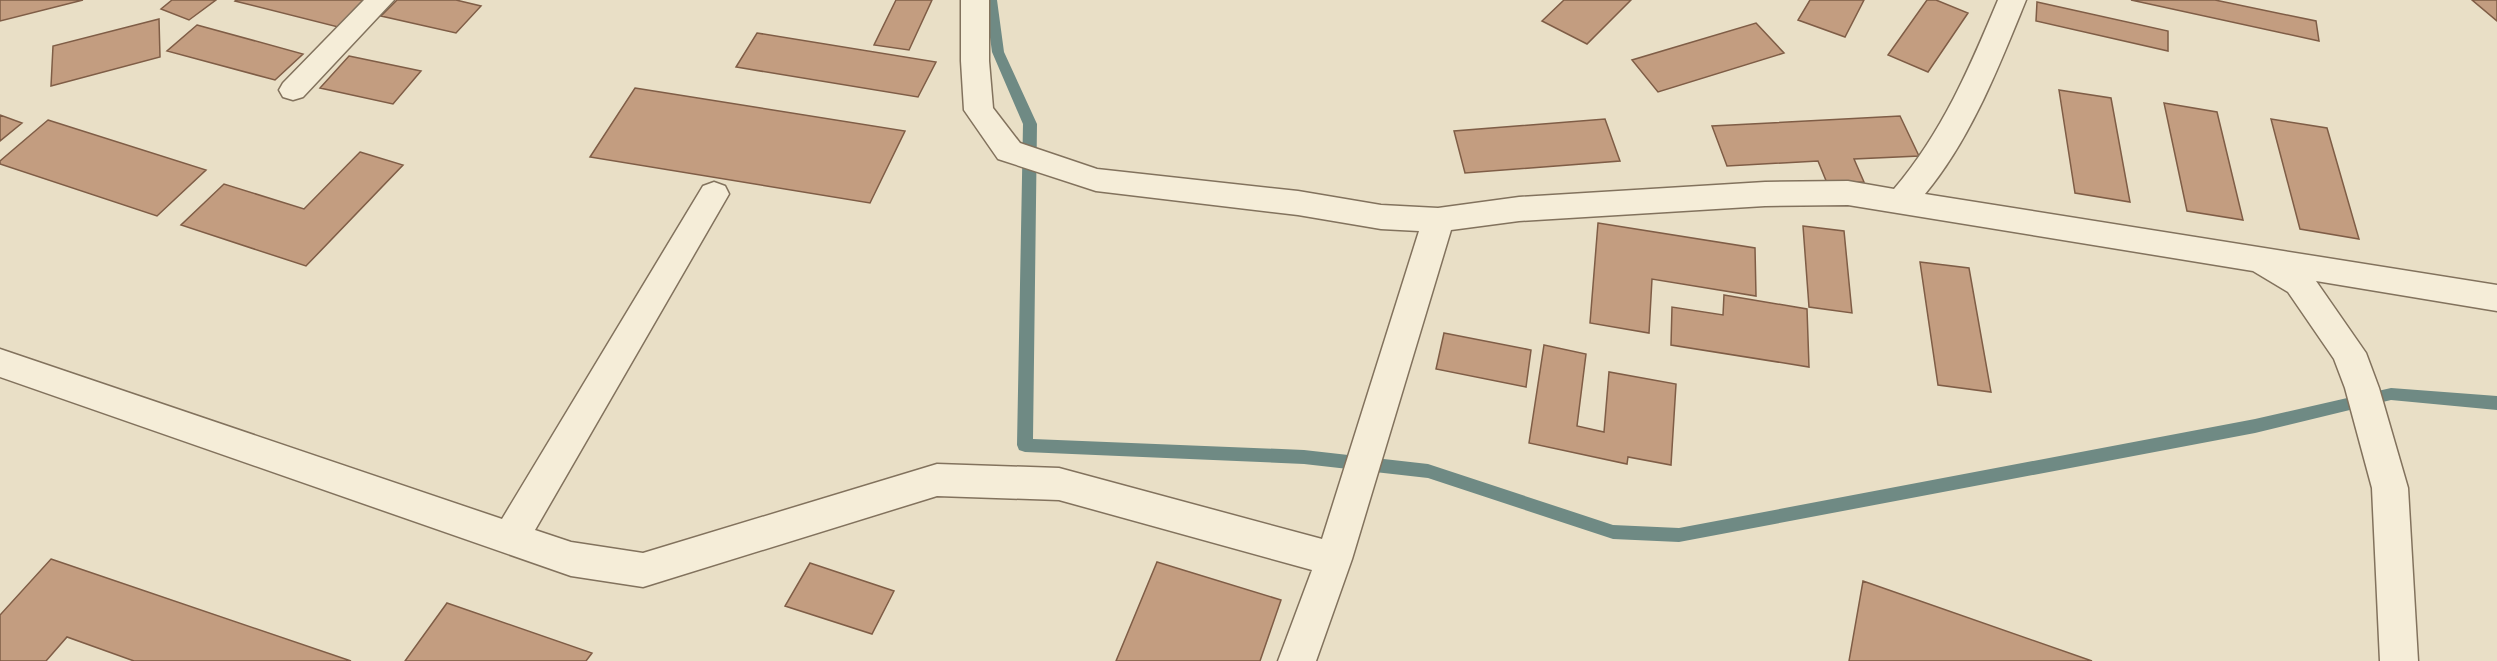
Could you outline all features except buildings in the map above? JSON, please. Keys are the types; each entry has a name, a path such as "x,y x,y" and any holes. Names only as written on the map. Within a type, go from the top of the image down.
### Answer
{"street":[{"path":"293,90 380,0"},
{"path":"975,0 975,61 979,110 1009,151 1096,180 1298,203 1381,218 1438,220 1519,209 1765,194 1848,193 2497,298"},
{"path":"1901,201 1930,167 1979,79 2013,0"},
{"path":"510,538 714,194"},
{"path":"1298,661 1334,559 1438,220"},
{"path":"2260,260 2299,283 2349,353 2366,401 2390,488 2399,661"},
{"path":"0,363 571,559 643,570 937,480 1059,484 1334,559"}],"waterway":[{"path":"991,0 998,52 1030,124 1025,445 1304,457 1428,471 1613,532 1679,535 2255,426 2391,394 2497,403"}]}
